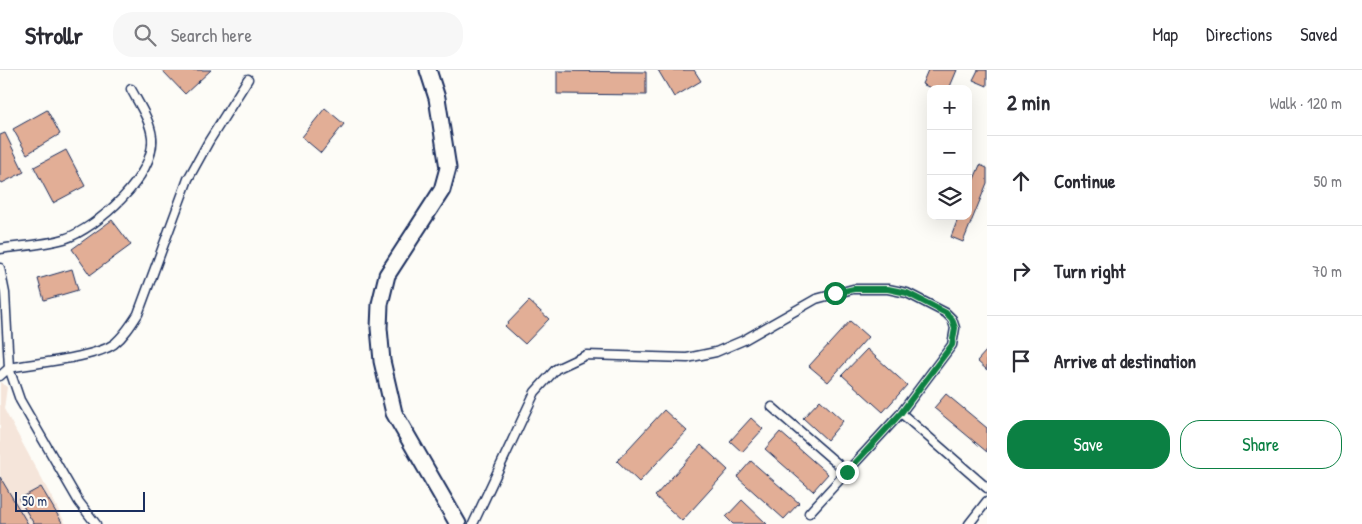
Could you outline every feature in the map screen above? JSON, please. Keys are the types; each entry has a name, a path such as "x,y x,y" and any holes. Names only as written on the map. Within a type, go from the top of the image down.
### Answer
{"street":[{"path":"428,70 436,98 448,168 442,190 387,275 380,304 382,361 394,413 458,524"}],"lane":[{"path":"0,376 9,368 91,353 113,344 127,331 138,314 188,179 209,141 248,79"},
{"path":"0,249 63,239 82,231 116,203 135,184 149,157 152,138 145,114 131,89"},
{"path":"0,268 5,293 9,368 20,400 79,502 96,524"},
{"path":"473,524 535,392 556,369 586,355 688,358 716,352 744,340 816,299 854,289 888,289 907,293 946,313 952,319 955,328 952,345 901,413 809,513"},
{"path":"772,407 847,472"},
{"path":"901,413 987,488"},
{"path":"969,524 987,501"}],"shaded area":[{"path":"0,382 7,387 4,409 66,524 0,524"}],"building":[{"path":"162,70 211,70 185,94"},
{"path":"658,70 694,70 701,81 674,97"},
{"path":"928,70 957,70 951,85 927,86 922,84"},
{"path":"978,70 987,70 987,86 973,80"},
{"path":"557,71 646,72 646,95 557,94"},
{"path":"325,108 344,124 321,153 302,137"},
{"path":"47,110 60,134 27,154 13,129"},
{"path":"5,133 24,172 2,183 0,180 0,135"},
{"path":"66,150 85,186 53,203 34,167"},
{"path":"980,165 987,168 987,183 972,220 972,184"},
{"path":"112,220 131,245 90,275 72,249"},
{"path":"957,220 972,220 963,242 951,237"},
{"path":"72,269 78,290 44,300 38,279"},
{"path":"529,301 549,319 525,344 505,326"},
{"path":"850,321 868,337 828,382 809,366"},
{"path":"867,349 907,385 883,412 842,375"},
{"path":"987,350 987,370 977,361"},
{"path":"946,394 987,428 987,452 934,408"},
{"path":"820,400 843,421 827,440 803,418"},
{"path":"664,410 687,431 639,482 617,461"},
{"path":"751,418 763,429 742,452 730,441"},
{"path":"780,432 828,474 813,491 765,449"},
{"path":"701,445 728,470 682,521 655,496"},
{"path":"751,461 799,503 784,519 737,477"},
{"path":"0,477 28,524 0,524"},
{"path":"41,487 63,524 34,524 19,499"},
{"path":"742,500 767,524 733,524 726,517"}],"route":[{"path":"835,293 854,289 888,289 907,293 946,313 952,319 955,328 952,345 901,413 847,472"}]}
